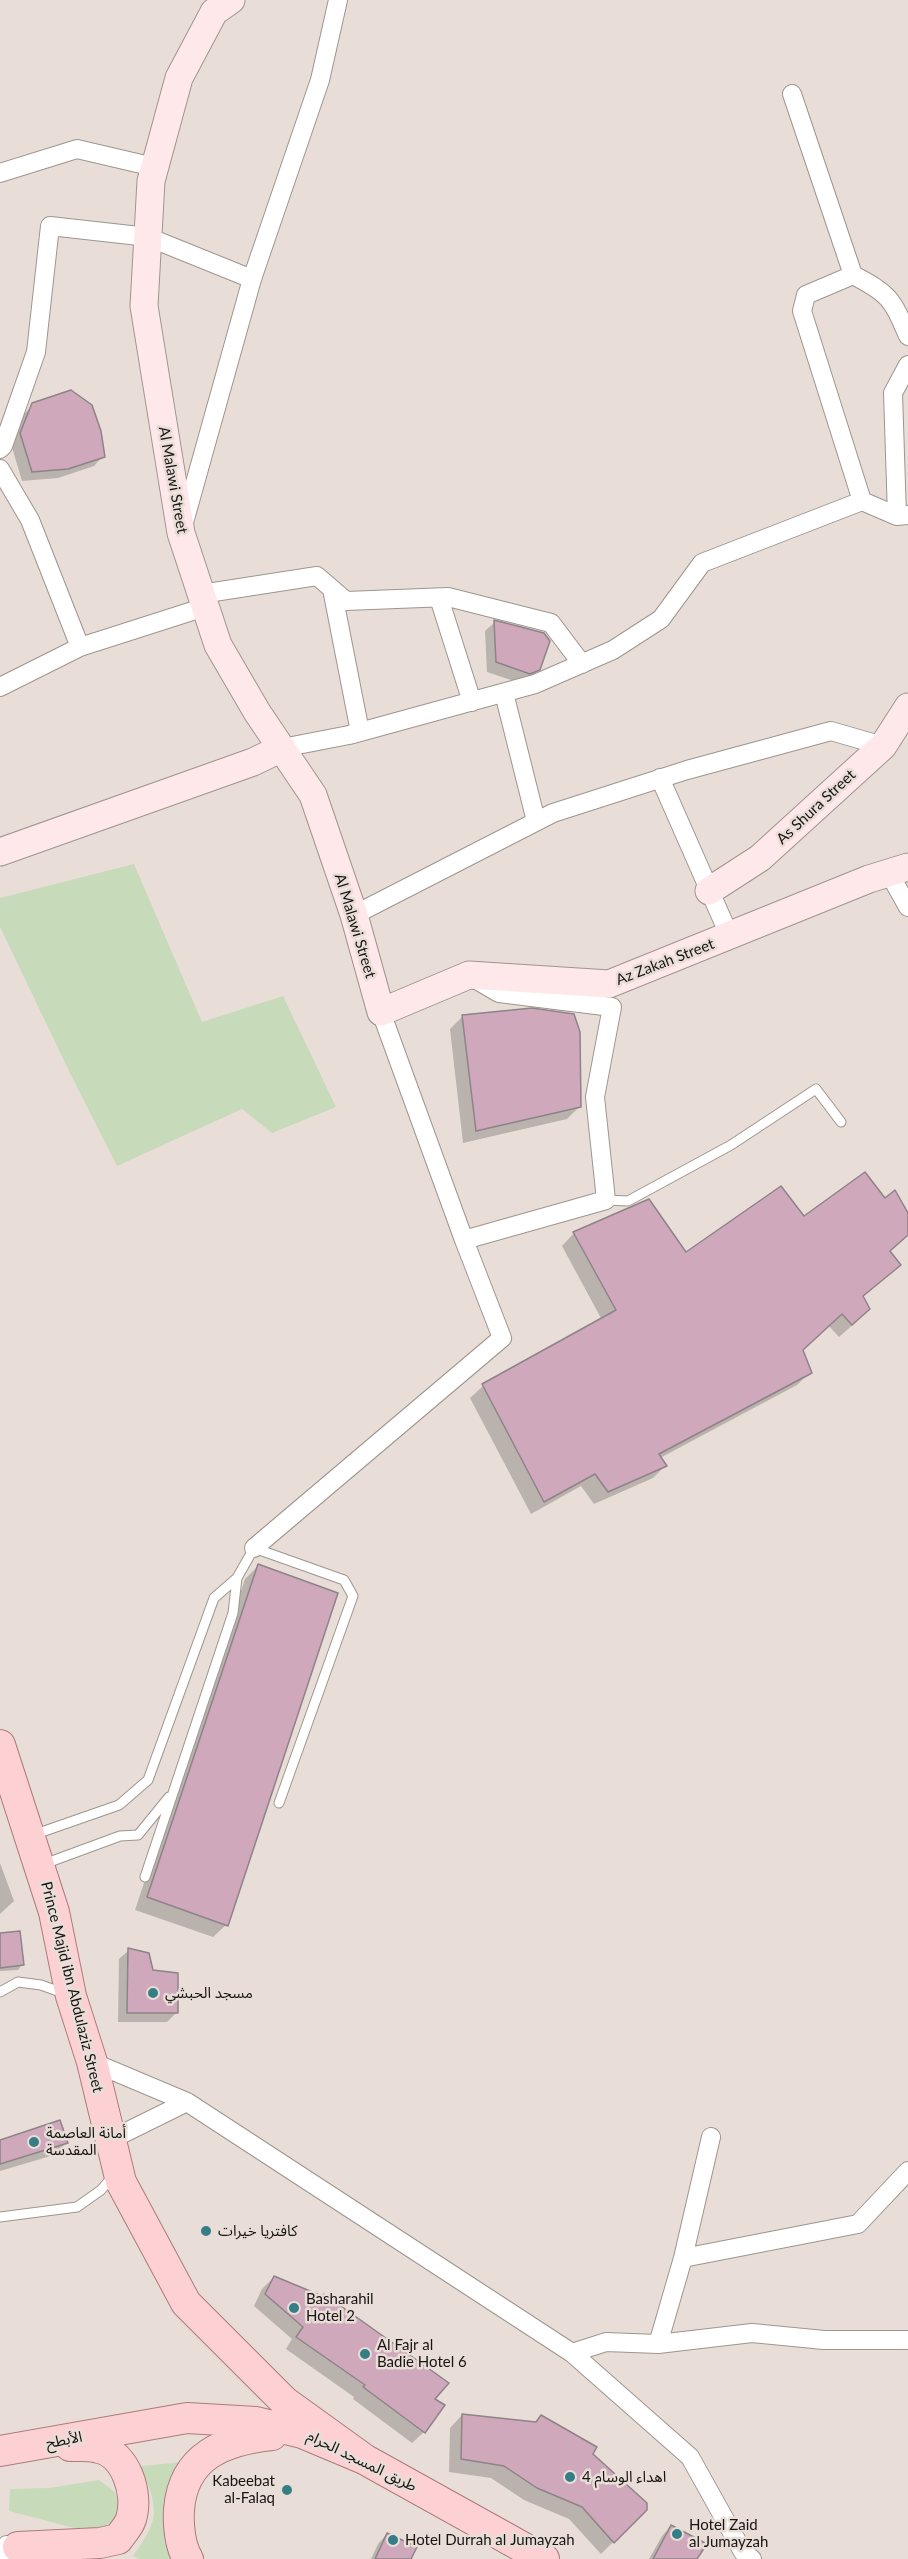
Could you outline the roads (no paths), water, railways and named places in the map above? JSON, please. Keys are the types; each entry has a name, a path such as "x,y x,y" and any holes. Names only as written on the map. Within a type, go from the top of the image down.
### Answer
{"main road":[{"name":"Prince Majid ibn Abdulaziz Street","path":"0,1745 31,1835 54,1912 71,1996 92,2062 117,2171 186,2303 285,2402 364,2459"},
{"name":"طريق المسجد الحرام","path":"127,2427 187,2418 256,2422 302,2433 364,2459 544,2559"},
{"name":"الأبطح","path":"0,2451 127,2427"},
{"path":"188,2559 178,2523 180,2494 194,2466 214,2450 243,2438 302,2433"},
{"path":"7,2548 100,2543 118,2539 131,2520 135,2498 127,2474 116,2457 100,2448 46,2444"},
{"path":"7,2548 62,2559"}],"street":[{"name":"Al Malawi Street","path":"231,0 214,12 179,78 151,180 144,306 181,533 203,601 219,645 313,795 354,915 381,1012"},
{"path":"181,533 252,279 320,80 338,0"},
{"path":"792,94 853,275 881,289 897,310 908,336"},
{"path":"0,173 76,149 154,167"},
{"path":"1,446 36,352 50,226 148,237 252,279"},
{"path":"853,275 806,295 802,311 862,501"},
{"path":"0,852 253,762 282,748 360,732 535,684 614,651 661,619 702,563 862,501 903,516 893,393 908,365"},
{"path":"0,469 30,520 80,647"},
{"path":"0,687 80,647 203,601 317,576 346,601 448,597 551,623 582,664"},
{"path":"332,589 360,732"},
{"path":"439,598 472,702"},
{"path":"504,693 536,821"},
{"name":"As Shura Street","path":"709,891 760,858 883,746 908,707"},
{"path":"354,915 553,813 660,778 831,731 883,746"},
{"path":"660,778 730,937"},
{"path":"898,870 908,907"},
{"name":"Az Zakah Street","path":"381,1012 469,975 609,984 898,870"},
{"path":"464,1240 606,1200 595,1097 612,1007 499,993 469,975"},
{"path":"254,1548 502,1338 381,1012"},
{"path":"92,2062 187,2102 572,2353 690,2457 743,2552 752,2559"},
{"path":"110,2140 187,2102"},
{"path":"658,2344 683,2258 711,2137"},
{"path":"683,2258 858,2224 908,2171"},
{"path":"572,2353 606,2342 658,2344 752,2333 824,2340 908,2340"}],"lane":[{"path":"606,1200 628,1201 731,1145 816,1089 841,1122"},
{"path":"31,1835 119,1805 148,1780 214,1598 237,1578 254,1548 344,1580 353,1596 279,1803"},
{"path":"146,1877 233,1613 237,1578"},
{"path":"40,1866 120,1836 138,1835 174,1790"},
{"path":"0,1992 18,1982 41,1985 71,1996"},
{"path":"0,2217 77,2207 101,2190 117,2171"}],"place":[{"name":"مسجد الحبشي","path":"153,1993"},
{"name":"أمانة العاصمة المقدسة","path":"34,2142"},
{"name":"كافتريا خيرات","path":"206,2231"},
{"name":"Basharahil Hotel 2","path":"294,2308"},
{"name":"Al Fajr al Badie Hotel 6","path":"365,2354"},
{"name":"اهداء الوسام 4","path":"570,2477"},
{"name":"Kabeebat al-Falaq","path":"287,2490"},
{"name":"Hotel Zaid al Jumayzah","path":"677,2534"},
{"name":"Hotel Durrah al Jumayzah","path":"393,2540"}]}
